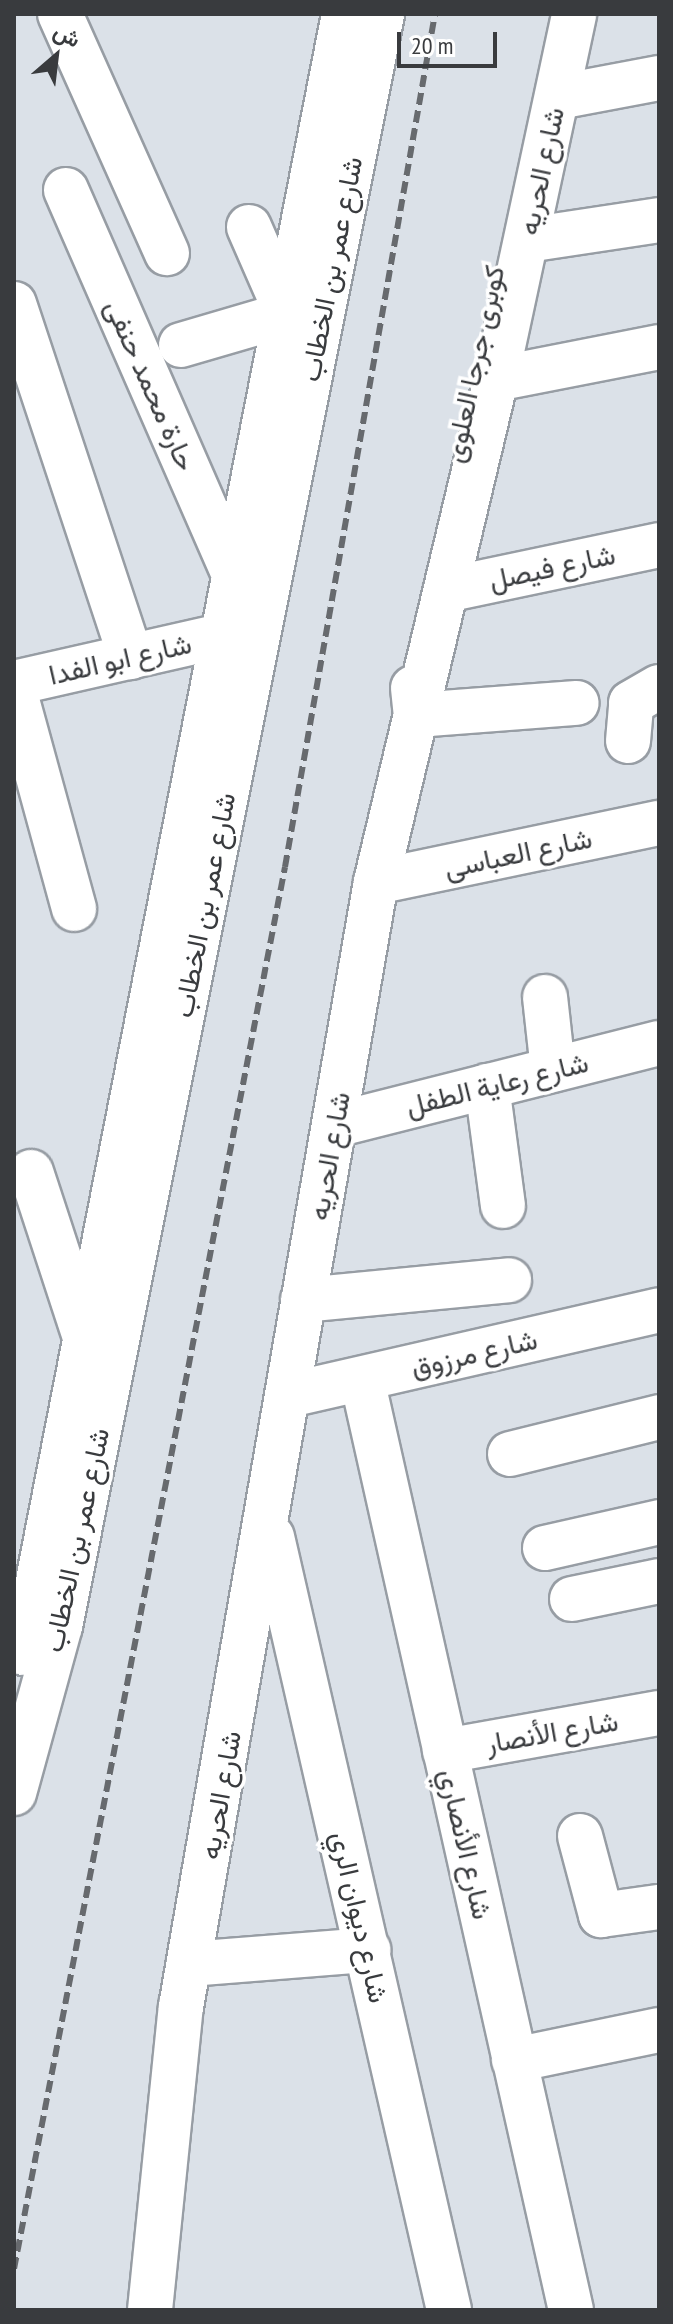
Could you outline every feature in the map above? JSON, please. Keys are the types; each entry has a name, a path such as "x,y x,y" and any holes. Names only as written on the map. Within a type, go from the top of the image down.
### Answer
{"street":[{"path":"60,14 167,253"},
{"name":"شارع عمر بن الخطاب","path":"14,1700 19,1652 86,1340 344,14"},
{"name":"شارع عمر بن الخطاب","path":"14,1793 60,1626 382,14"},
{"name":"كوبرى جرجا العلوى","path":"416,715 416,639 546,14"},
{"name":"شارع الحريه","path":"150,2310 189,1964 268,1525 303,1300 376,882 496,379 574,14"},
{"path":"558,97 659,78"},
{"name":"حارة محمد حنفى","path":"66,190 236,580"},
{"path":"527,240 659,220"},
{"path":"181,345 287,314 249,227"},
{"path":"14,304 131,657"},
{"path":"496,379 659,347"},
{"name":"شارع فيصل","path":"446,590 659,545"},
{"name":"شارع ابو الفدا","path":"14,686 225,635"},
{"path":"14,686 74,909"},
{"path":"628,741 631,703 659,687"},
{"path":"416,715 577,703"},
{"name":"شارع العباسى","path":"376,882 659,823"},
{"path":"545,997 553,1070"},
{"name":"شارع رعاية الطفل","path":"335,1125 659,1043"},
{"path":"487,1086 503,1206"},
{"path":"31,1172 86,1340"},
{"path":"303,1300 509,1280"},
{"name":"شارع مرزوق","path":"289,1395 659,1310"},
{"name":"شارع الأنصاري","path":"362,1379 571,2310"},
{"path":"510,1454 659,1417"},
{"path":"545,1548 659,1522"},
{"name":"شارع ديوان الري","path":"268,1525 449,2310"},
{"path":"572,1599 659,1581"},
{"name":"شارع الأنصار","path":"445,1751 659,1713"},
{"path":"580,1836 601,1915 659,1907"},
{"path":"189,1964 368,1950"},
{"path":"514,2060 659,2030"}],"railway":[{"path":"14,2269 285,867 435,14"}]}
